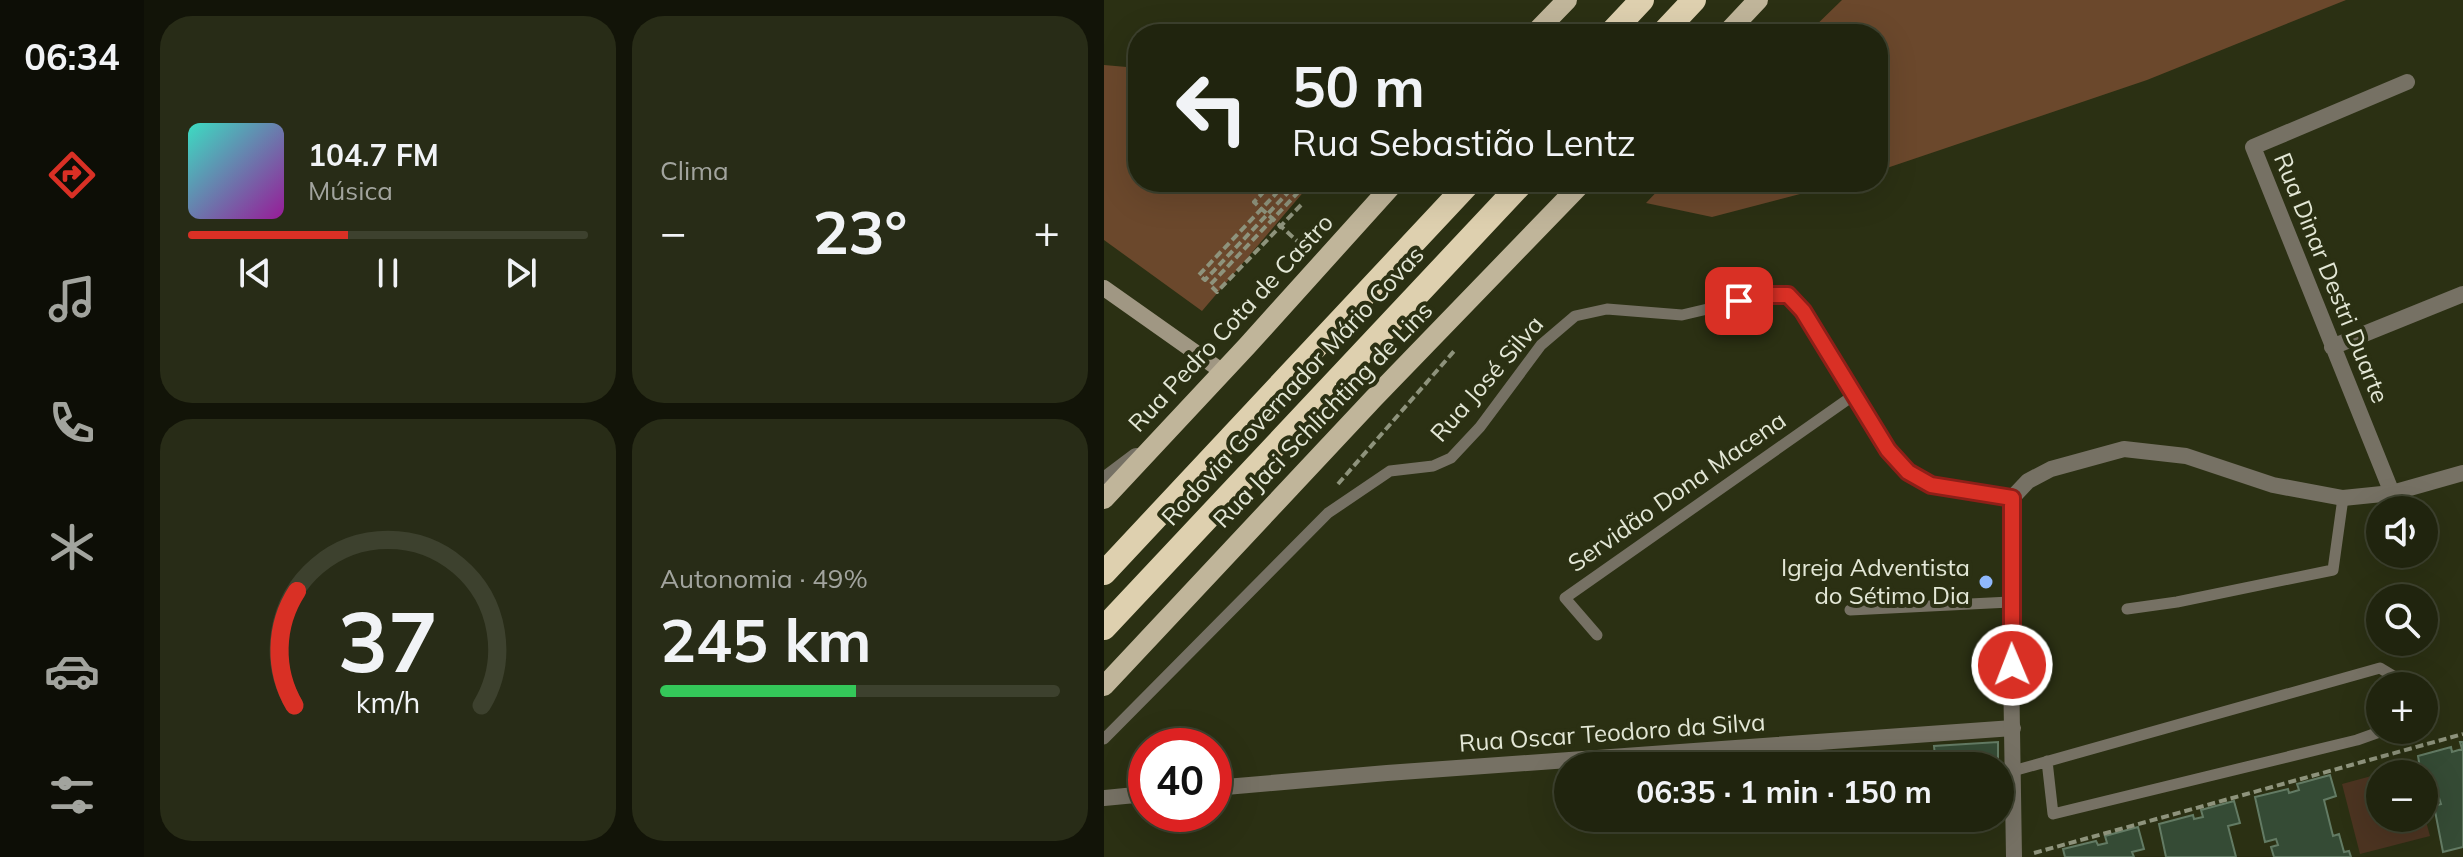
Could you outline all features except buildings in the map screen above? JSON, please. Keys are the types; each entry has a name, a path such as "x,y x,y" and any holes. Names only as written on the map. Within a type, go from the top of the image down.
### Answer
{"highway":[{"path":"1619,24 1642,0"},
{"path":"1671,24 1694,0"},
{"name":"Rodovia Governador Mário Covas","path":"1104,573 1461,192"},
{"name":"Rodovia Governador Mário Covas","path":"1104,628 1514,192"}],"main road":[{"path":"1544,24 1567,0"},
{"path":"1735,24 1758,0"},
{"name":"Rua Pedro Cota de Castro","path":"1104,499 1386,192"},
{"name":"Rua Jaci Schlichting de Lins","path":"1104,686 1374,398 1573,192"},
{"path":"1104,288 1223,372"}],"street":[{"name":"Rua Dinar Destri Duarte","path":"2392,493 2253,147 2407,82"},
{"path":"2332,347 2463,294"},
{"path":"1104,480 1163,436"},
{"path":"2013,752 2010,602 2012,498 2028,481 2051,469 2124,449 2186,456 2273,485 2343,498 2392,493 2463,473"},
{"name":"Rua Oscar Teodoro da Silva","path":"1232,786 2013,728"},
{"path":"2014,792 2017,857"},
{"path":"1104,798 1128,796"}],"lane":[{"name":"Rua José Silva","path":"1104,739 1328,513 1390,471 1433,466 1451,458 1480,427 1541,345 1575,316 1607,309 1682,315 1767,295 1788,295 1803,311 1854,395"},
{"path":"1854,395 1888,450 1908,472 1931,485 2012,498"},
{"name":"Servidão Dona Macena","path":"1597,635 1565,598 1854,395"},
{"path":"2127,609 2177,602 2333,570 2343,498"},
{"path":"1850,610 2010,602"},
{"path":"2014,771 2380,668 2387,672"},
{"path":"2047,761 2053,814 2366,737"}],"path":[{"path":"1264,192 1254,202 1322,263"},
{"path":"1278,192 1199,275 1205,280 1289,192"},
{"path":"1298,192 1210,285 1217,292 1301,205"},
{"path":"1328,513 1338,481 1455,350"},
{"path":"2017,857 2463,734"}],"shaded area":[{"path":"1842,0 2346,0 2147,80 1888,168 1888,24 1817,24"},
{"path":"1104,65 1128,67 1128,192 1303,192 1202,311 1104,240"},
{"path":"1656,192 1808,192 1712,217 1646,203"},
{"path":"2366,777 2366,832 2429,832 2430,836 2360,854 2342,784"}],"place":[{"name":"Igreja Adventista do Sétimo Dia","path":"1986,582"}],"route":[{"path":"1739,301 1767,295 1788,295 1803,311 1888,450 1908,472 1931,485 2012,498 2012,665"}]}
